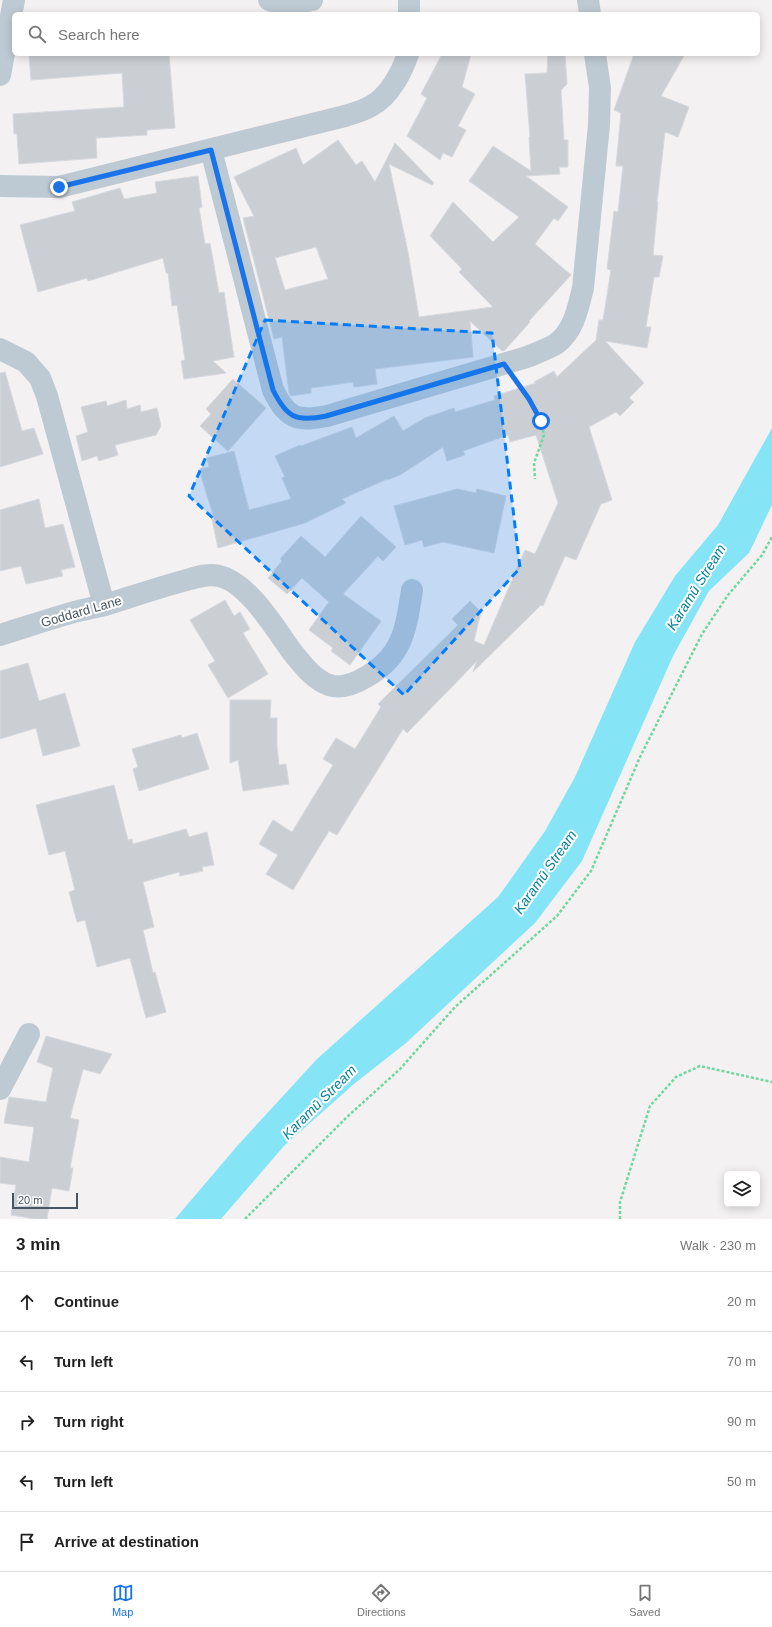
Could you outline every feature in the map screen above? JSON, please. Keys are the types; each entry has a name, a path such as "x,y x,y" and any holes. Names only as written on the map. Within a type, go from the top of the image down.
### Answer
{"street":[{"path":"0,75 14,0"},
{"path":"269,0 285,6 312,0"},
{"path":"409,0 409,12"},
{"path":"588,0 590,12"},
{"path":"0,186 59,187 345,116 372,106 391,89 403,69 407,56"},
{"path":"211,150 273,390 282,406 293,416 309,420 326,416 527,357 556,344 570,328 578,309 583,288 599,125 600,88 595,56"},
{"path":"0,349 26,362 40,378 47,396 104,605"},
{"name":"Goddard Lane","path":"0,635 104,605 161,586 201,576 219,576 234,583 249,594 300,662 313,676 330,685 343,685 357,683 373,674 392,656 402,639 407,621 412,590"},
{"path":"0,1089 29,1034"}],"path":[{"path":"504,364 529,399 541,421 544,435 534,463 535,479"},
{"path":"245,1219 347,1117 400,1069 456,1008 557,916 591,872 640,757 702,634 728,595 762,555 772,537"},
{"path":"620,1219 620,1202 650,1106 676,1077 700,1066 772,1082"}],"highlighted area":[{"path":"265,320 492,333 520,568 404,695 189,496"}],"water":[{"name":"Karamū Stream","path":"772,428 772,505 749,553 709,591 673,656 582,861 535,923 406,1043 354,1084 284,1146 221,1219 175,1219 238,1145 317,1059 498,897 545,831 575,777 635,642 675,576 718,525"}],"building":[{"path":"29,56 169,56 175,128 147,130 147,135 96,138 97,158 19,164 17,134 14,134 13,114 124,107 122,73 31,80"},
{"path":"441,56 470,56 462,87 475,94 458,126 466,130 452,157 443,153 440,160 407,136 427,98 421,94"},
{"path":"548,56 565,56 567,84 561,90 564,140 568,140 568,167 559,167 560,174 526,176 568,207 558,221 554,218 535,244 571,275 505,350 502,351 470,321 473,357 375,369 377,384 354,387 353,382 311,388 311,393 291,396 289,393 282,337 274,339 243,218 254,216 234,177 296,148 303,165 338,140 356,165 362,161 375,182 395,143 434,183 432,185 389,164 408,252 419,317 493,307 459,272 462,269 430,236 453,202 493,242 519,217 469,181 493,146 531,171 525,74 547,73","holes":["316,247 328,279 285,290 275,258"]},
{"path":"633,56 684,56 661,96 689,107 678,137 665,132 653,255 663,256 659,277 654,277 646,327 651,327 647,348 605,341 644,383 629,398 634,402 620,416 616,412 589,427 612,500 601,504 576,560 565,556 543,606 541,605 473,672 477,661 407,733 403,729 337,835 329,831 293,890 266,874 278,855 259,844 273,820 292,832 333,765 323,759 336,738 355,749 381,707 378,704 458,625 452,619 470,601 481,612 474,641 484,645 525,550 535,554 558,503 536,435 510,442 508,435 463,451 465,455 447,461 443,447 400,475 387,479 342,499 346,503 305,523 218,548 212,519 214,518 199,469 209,467 207,458 234,451 249,510 291,499 282,478 285,477 275,456 300,445 301,446 352,427 356,438 394,416 403,431 425,418 454,408 455,412 495,400 494,396 536,383 534,382 554,371 557,377 596,340 599,320 603,320 611,270 607,269 614,211 618,212 623,166 616,166 621,113 614,110"},
{"path":"198,176 202,207 199,208 205,244 210,243 219,293 224,292 234,357 213,361 226,373 184,379 181,361 185,360 177,305 172,306 168,273 166,273 163,258 88,281 87,278 38,292 20,225 75,211 72,202 120,188 124,199 157,193 155,182"},
{"path":"5,372 22,431 34,428 43,454 0,467 0,373"},
{"path":"233,379 266,408 228,451 200,426 211,414 206,409"},
{"path":"126,400 127,409 140,405 141,412 157,408 161,426 156,435 115,445 118,455 99,461 97,456 82,461 76,436 88,432 81,407 106,401 107,406"},
{"path":"457,489 476,493 477,489 506,496 494,553 443,542 424,547 422,540 405,545 394,506"},
{"path":"39,499 45,528 63,524 75,567 61,570 63,576 26,584 21,566 0,571 0,510"},
{"path":"361,516 396,547 383,561 378,556 343,594 381,621 350,665 331,651 333,648 309,630 329,602 302,578 287,594 268,578 282,561 280,559 301,536 325,557"},
{"path":"225,600 234,616 240,612 250,629 243,633 268,674 228,698 208,665 215,661 190,620"},
{"path":"28,663 39,701 65,693 80,746 43,756 36,728 0,739 0,671"},
{"path":"230,700 271,700 270,718 277,718 279,765 286,764 289,784 243,791 238,760 230,763"},
{"path":"197,733 209,769 139,791 133,769 138,767 132,749 181,735 182,738"},
{"path":"114,785 128,840 132,839 133,844 186,829 189,837 207,832 214,865 202,867 203,871 180,876 179,872 143,882 154,927 143,930 153,973 155,972 166,1012 146,1018 130,958 97,967 85,920 77,922 69,892 75,890 65,851 49,855 36,805"},
{"path":"46,1036 112,1054 100,1074 83,1069 70,1118 79,1120 70,1168 73,1168 69,1191 52,1188 47,1219 35,1219 11,1215 16,1185 0,1183 0,1157 29,1162 34,1127 4,1123 9,1097 46,1102 53,1068 37,1062"}],"route":[{"path":"59,187 211,150 273,390 282,406 293,416 309,420 326,416 504,364 529,399 541,421"}]}
